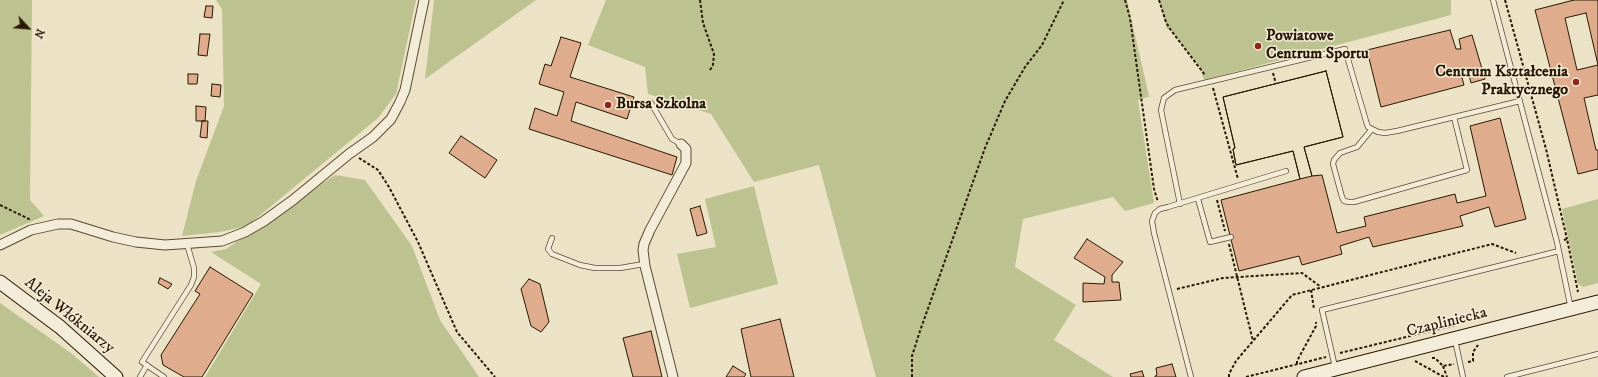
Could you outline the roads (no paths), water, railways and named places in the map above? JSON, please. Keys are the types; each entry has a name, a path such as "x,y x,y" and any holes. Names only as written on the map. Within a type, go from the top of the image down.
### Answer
{"main road":[{"name":"Aleja Włókniarzy","path":"0,282 60,327 116,377"},
{"name":"Czapliniecka","path":"1304,377 1454,338 1570,303 1598,302"}],"street":[{"path":"0,245 31,230 58,224 70,224 136,242 165,244 222,241 245,232 293,200 349,154 380,131 391,119 400,102 406,84 424,0"},
{"path":"673,377 644,264 643,250 645,239 686,163 686,149 681,144"}],"lane":[{"path":"1493,0 1559,252 1570,303"},
{"path":"1180,204 1161,110 1164,98 1175,90 1345,49 1368,127 1385,133 1520,101"},
{"path":"651,103 672,139 681,144"},
{"path":"1372,129 1357,147 1340,153 1334,160 1333,164 1344,201 1354,202 1467,170 1454,117"},
{"path":"1191,377 1154,233 1152,220 1155,213 1160,210 1286,171"},
{"path":"1198,198 1210,242 1229,237"},
{"path":"552,238 549,247 550,252 556,256 580,265 595,268 611,268 644,264"},
{"path":"164,377 142,362 191,285 194,277 194,268 186,244"},
{"path":"1335,368 1322,310 1559,252"},
{"path":"1454,338 1463,377"},
{"path":"1507,377 1598,354"},
{"path":"140,377 147,365"}],"place":[{"name":"Powiatowe Centrum Sportu","path":"1258,46"},
{"name":"Centrum Kształcenia Praktycznego","path":"1576,82"},
{"name":"Bursa Szkolna","path":"608,105"}]}
